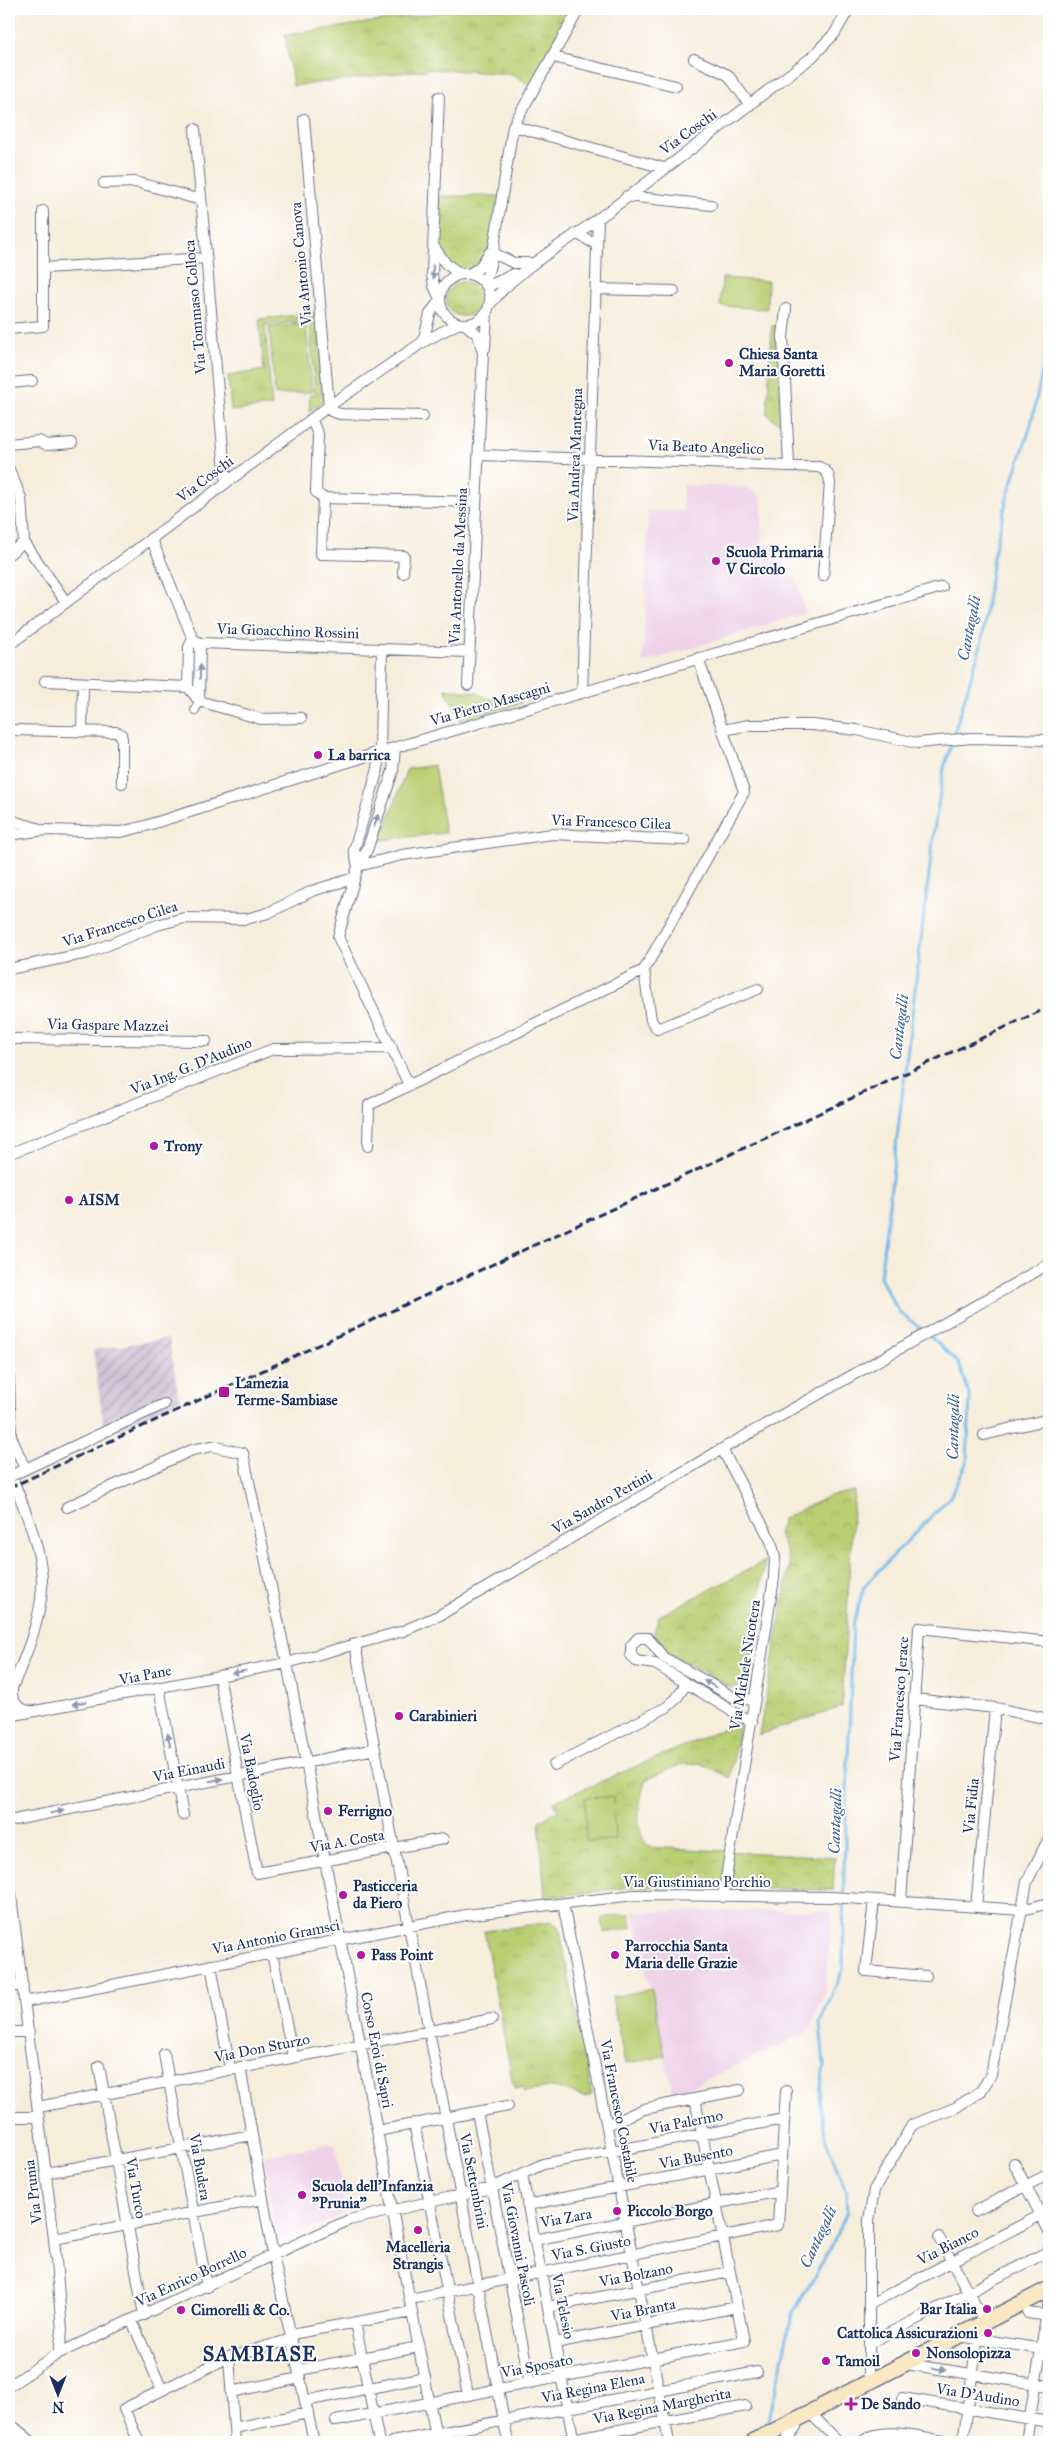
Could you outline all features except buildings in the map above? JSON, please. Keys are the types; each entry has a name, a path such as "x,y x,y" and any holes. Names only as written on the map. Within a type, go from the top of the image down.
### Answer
{"main road":[{"path":"753,2442 959,2336 981,2329 1049,2289"}],"street":[{"path":"439,97 432,275 445,315 462,324 482,318 488,308 486,286 513,126 579,9"},
{"name":"Via Coschi","path":"486,286 528,265 598,218 811,58 835,34 849,9"},
{"path":"553,56 676,86"},
{"path":"694,59 728,75 750,104"},
{"name":"Via Antonio Canova","path":"304,119 329,406"},
{"path":"513,126 664,168"},
{"name":"Via Tommaso Colloca","path":"194,129 226,482"},
{"path":"104,184 136,182 201,200"},
{"path":"627,196 711,206"},
{"path":"9,329 43,326 43,212"},
{"name":"Via Andrea Mantegna","path":"582,693 598,218"},
{"path":"576,233 597,246"},
{"path":"434,246 446,264 486,286"},
{"path":"493,251 514,263 528,265"},
{"path":"423,342 430,314 446,282 484,263 493,251"},
{"path":"44,268 206,258"},
{"name":"Via Coschi","path":"488,308 528,265"},
{"path":"596,289 674,291"},
{"name":"Via Antonello da Messina","path":"382,649 469,652 483,354 488,308"},
{"path":"786,309 783,337 789,464"},
{"name":"Via Coschi","path":"9,645 329,406 423,342 462,324"},
{"name":"Via Antonello da Messina","path":"462,324 478,335 483,354"},
{"path":"9,383 32,381"},
{"path":"329,406 331,410 340,414 423,416"},
{"path":"311,419 318,434 316,492 323,498 476,502"},
{"path":"9,444 39,441 47,445 72,443"},
{"name":"Via Beato Angelico","path":"478,456 789,464 819,467 825,470 829,476 823,576"},
{"path":"9,469 21,498 24,542 66,602"},
{"path":"323,498 321,554 404,556 403,573"},
{"path":"151,538 196,641 197,706"},
{"path":"9,554 24,542"},
{"name":"Via Pietro Mascagni","path":"46,830 121,832 395,748 942,587"},
{"path":"196,641 189,647 188,687 197,706"},
{"name":"Via Gioacchino Rossini","path":"196,641 382,649"},
{"path":"358,866 354,850 378,769 382,649"},
{"path":"468,685 469,652"},
{"path":"368,1146 369,1105 644,970 742,796 744,788 698,658"},
{"path":"45,681 188,687"},
{"path":"82,731 83,682"},
{"path":"197,706 261,719 301,718"},
{"path":"723,730 749,725 812,725 857,730 917,743 960,739 1049,740"},
{"path":"9,730 116,732 121,734 122,783"},
{"path":"395,748 393,771 367,850 354,878 338,937 409,1085"},
{"path":"9,820 46,830"},
{"path":"9,835 46,830"},
{"name":"Via Francesco Cilea","path":"358,866 402,855 552,834 685,840"},
{"name":"Via Francesco Cilea","path":"9,969 88,953 157,925 184,918 246,919 268,913 312,891 354,878"},
{"path":"644,970 651,1020 657,1029 758,989"},
{"name":"Via Gaspare Mazzei","path":"9,1039 206,1041"},
{"name":"Via Ing. G. D'Audino","path":"9,1154 272,1049 392,1048"},
{"name":"Via Sandro Pertini","path":"287,1663 403,1631 440,1615 722,1449 1049,1264"},
{"path":"9,1378 11,1436 27,1514 40,1564 42,1588 35,1628 11,1688 12,1698 17,1707 36,1711"},
{"path":"9,1477 18,1471 164,1404"},
{"path":"984,1435 1049,1419"},
{"name":"Corso Eroi di Sapri","path":"68,1507 192,1450 212,1446 243,1453 287,1663 436,2438"},
{"name":"Via Michele Nicotera","path":"722,1449 766,1531 774,1557 774,1578 722,1897"},
{"name":"Via Francesco Jerace","path":"901,1902 919,1628 1049,1642"},
{"path":"752,1721 740,1716 655,1664 633,1659 630,1652 633,1641 638,1638 648,1638 663,1657 735,1698 755,1700"},
{"name":"Via Settembrini","path":"355,1645 508,2442"},
{"name":"Via Pane","path":"9,1716 287,1663"},
{"name":"Via Badoglio","path":"219,1676 257,1873"},
{"path":"554,1765 667,1707 676,1699 686,1684"},
{"path":"159,1688 183,1815"},
{"path":"914,1699 996,1708 1049,1719"},
{"name":"Via Fidia","path":"976,1907 996,1708"},
{"name":"Via Einaudi","path":"9,1821 375,1749"},
{"path":"869,2383 869,2220 874,2190 912,2125 955,2108 981,2091 991,2075 1027,1882 1049,1838"},
{"name":"Via A. Costa","path":"257,1873 443,1839"},
{"name":"Via Prunia","path":"9,1880 26,2002 54,2239 62,2330 59,2353"},
{"name":"Via Giustiniano Porchio","path":"563,1904 634,1895 832,1897 874,1900"},
{"path":"926,1976 866,1971 874,1900 1022,1910 1049,1903"},
{"name":"Via Antonio Gramsci","path":"26,2002 466,1915 563,1904"},
{"name":"Via Francesco Costabile","path":"563,1904 669,2442"},
{"path":"272,1953 292,2057"},
{"path":"211,1965 252,2135 273,2255 314,2442"},
{"path":"9,1986 23,1986"},
{"name":"Via Don Sturzo","path":"9,2117 38,2112 104,2094 492,2019"},
{"path":"9,2032 29,2032"},
{"name":"Via Budera","path":"164,2054 207,2287"},
{"name":"Via Turco","path":"99,2066 144,2315"},
{"path":"606,2125 644,2110 740,2090"},
{"path":"780,2191 786,2091"},
{"path":"695,2099 737,2307"},
{"path":"377,2130 508,2106"},
{"name":"Via Giovanni Pascoli","path":"477,2112 530,2383"},
{"name":"Via Palermo","path":"392,2210 492,2188 543,2164 784,2119"},
{"path":"414,2124 468,2395"},
{"path":"46,2173 252,2135"},
{"name":"Via Busento","path":"528,2205 782,2155"},
{"path":"1014,2164 1049,2231"},
{"path":"975,2211 1049,2174"},
{"name":"Via Telesio","path":"522,2175 574,2440"},
{"name":"Via Zara","path":"534,2240 780,2191"},
{"name":"Via S. Giusto","path":"410,2300 778,2226 780,2191"},
{"path":"54,2239 263,2198"},
{"name":"Via Enrico Borrello","path":"9,2386 59,2353 207,2287 349,2220 392,2210"},
{"name":"Via Bianco","path":"870,2304 1041,2215"},
{"path":"940,2238 968,2292 981,2329 972,2374 963,2442"},
{"path":"870,2343 1049,2251"},
{"name":"Via Bolzano","path":"548,2308 730,2272"},
{"path":"1026,2442 1036,2384 1045,2350 1049,2300"},
{"name":"Via Branta","path":"555,2343 737,2307"},
{"name":"Via Sposato","path":"336,2421 744,2340 737,2307"},
{"path":"139,2442 124,2408 228,2357 291,2337 355,2322 412,2312"},
{"path":"1028,2313 1048,2316"},
{"path":"132,2321 162,2390"},
{"path":"355,2322 379,2442"},
{"path":"981,2329 1045,2350"},
{"path":"231,2392 362,2358 419,2347"},
{"path":"228,2357 235,2442"},
{"path":"906,2364 1049,2386"},
{"name":"Via Regina Elena","path":"392,2442 436,2438 504,2421 757,2372"},
{"path":"305,2401 425,2377"},
{"name":"Via D'Audino","path":"902,2398 1049,2422"},
{"name":"Via Regina Margherita","path":"555,2442 574,2440 746,2406"},
{"path":"234,2428 308,2413"},
{"path":"810,2413 839,2442"},
{"path":"787,2442 788,2437 796,2427 795,2421"},
{"path":"9,2423 32,2442"},
{"path":"862,2442 875,2434 886,2432 951,2442"}],"shaded area":[{"name":"Scuola Primaria V Circolo","path":"683,485 746,487 759,496 762,502 762,544 786,545 784,577 796,577 805,613 643,663 648,511 683,511"},
{"path":"169,1338 179,1399 105,1436 93,1350"},
{"path":"832,1910 825,1991 811,2028 804,2034 673,2095 633,1912"},
{"path":"335,2143 345,2214 277,2242 264,2156"}],"green space":[{"path":"462,9 579,9 534,88 513,74 433,69 293,86 285,35"},
{"path":"436,196 501,196 488,256 461,274 434,246"},
{"path":"722,278 768,281 767,309 720,306"},
{"path":"463,282 470,283 475,287 479,292 479,306 475,311 470,315 463,316 456,315 451,311 447,306 446,299 447,292 451,287 456,283"},
{"path":"317,313 324,400 310,412 309,396 315,394 310,321 265,325 272,406 231,411 228,376 264,370 259,319"},
{"path":"306,324 312,392 275,395 269,327"},
{"path":"776,325 782,422 777,422 767,414 772,326"},
{"path":"445,689 476,692 488,699 518,697 521,703 461,720"},
{"path":"434,765 445,833 381,840 407,769"},
{"path":"854,1491 842,1707 759,1735 789,1567 786,1550 778,1534 783,1519 829,1496"},
{"path":"765,1561 748,1669 743,1685 732,1688 667,1652 654,1632 659,1616"},
{"path":"740,1722 730,1778 700,1763 680,1765 645,1780 639,1815 639,1824 644,1840 649,1847 835,1857 833,1890 638,1886 545,1898 539,1821 558,1811 553,1802"},
{"path":"613,1797 615,1840 586,1841 585,1798"},
{"path":"630,1914 632,1928 604,1933 602,1918"},
{"path":"552,1922 559,1926 592,2095 584,2097 554,2087 524,2092 523,2087 514,2089 484,1931"},
{"path":"652,1989 665,2056 625,2064 612,1997"}],"waterway":[{"name":"Cantagalli","path":"953,737 982,641 993,557 1008,495 1031,425 1049,337"},
{"name":"Cantagalli","path":"924,1331 899,1312 880,1278 935,824 944,768 952,743"},
{"name":"Cantagalli","path":"767,2429 792,2315 830,2249 847,2212 846,2192 826,2140 819,2099 824,2066 820,2023 843,1969 844,1871 853,1625 864,1586 950,1497 967,1462 970,1397 959,1363 929,1335"}],"railway":[{"path":"9,1488 1049,1007"}],"place":[{"name":"Chiesa Santa Maria Goretti","path":"729,363"},
{"name":"Scuola Primaria V Circolo","path":"716,561"},
{"name":"La barrica","path":"318,755"},
{"name":"Trony","path":"154,1146"},
{"name":"AISM","path":"69,1200"},
{"name":"Lamezia Terme-Sambiase","path":"224,1392"},
{"name":"Carabinieri","path":"399,1716"},
{"name":"Ferrigno","path":"328,1811"},
{"name":"Pasticceria da Piero","path":"343,1895"},
{"name":"Pass Point","path":"361,1955"},
{"name":"Parrocchia Santa Maria delle Grazie","path":"615,1955"},
{"name":"Scuola dell'Infanzia \"Prunia\"","path":"302,2195"},
{"name":"Piccolo Borgo","path":"617,2211"},
{"name":"Macelleria Strangis","path":"418,2230"},
{"name":"Bar Italia","path":"987,2309"},
{"name":"Cimorelli & Co.","path":"181,2310"},
{"name":"Cattolica Assicurazioni","path":"988,2333"},
{"name":"Nonsolopizza","path":"916,2353"},
{"name":"Tamoil","path":"826,2361"},
{"name":"De Sando","path":"851,2404"}],"district":[{"name":"SAMBIASE","path":"260,2354"}]}
